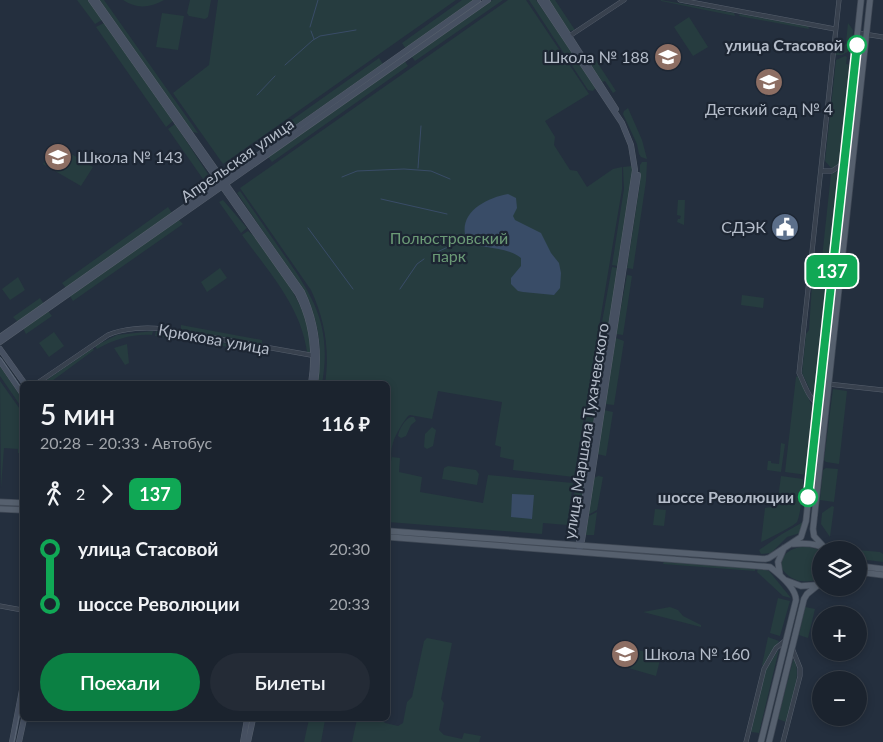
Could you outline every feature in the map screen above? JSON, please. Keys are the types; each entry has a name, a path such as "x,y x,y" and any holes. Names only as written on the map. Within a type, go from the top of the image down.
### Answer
{"main road":[{"path":"390,537 763,559 768,558 801,537 804,532 862,0"},
{"path":"818,541 814,536 813,529 870,0"},
{"path":"0,502 20,503"},
{"path":"0,509 20,510"},
{"path":"390,531 580,547 770,567 796,595 761,742"},
{"path":"791,544 812,546"},
{"path":"781,577 778,562 784,548"},
{"path":"867,567 883,569"},
{"path":"867,573 883,575"},
{"path":"781,577 796,585 812,585"},
{"path":"769,742 804,599 812,591"}],"street":[{"path":"91,0 222,183"},
{"path":"96,0 298,294 310,326 316,356 315,381"},
{"name":"Апрельская улица","path":"0,342 478,0"},
{"name":"Апрельская улица","path":"0,337 488,0"},
{"name":"улица Маршала Тухачевского","path":"540,0 568,37"},
{"name":"улица Маршала Тухачевского","path":"546,0 568,37 624,121 634,145 638,169 638,184 580,547"},
{"path":"568,37 624,0"},
{"path":"680,0 836,29"},
{"path":"826,406 818,405 812,400 799,373 839,0"},
{"path":"858,33 883,37"},
{"path":"821,171 832,171 844,163"},
{"path":"809,282 831,285"},
{"name":"Крюкова улица","path":"40,381 108,335 121,331 147,328 163,329 316,356"},
{"path":"0,349 23,381"},
{"path":"312,381 316,356"},
{"path":"0,361 20,390"},
{"path":"828,384 883,390"},
{"path":"0,606 20,610"},
{"path":"746,742 764,669 776,648 786,640"},
{"path":"783,742 800,676 800,668 792,647"},
{"path":"12,742 20,700"},
{"path":"19,742 24,721"},
{"path":"243,742 247,721"},
{"path":"248,742 253,721"}],"green space":[{"path":"77,0 88,0 102,20 95,24"},
{"path":"99,0 104,0 198,133 192,132"},
{"path":"123,0 164,0 154,5 138,6"},
{"path":"190,0 211,0 208,17 205,19 189,16 187,13"},
{"path":"218,0 456,0 223,164 173,93 209,65"},
{"path":"462,0 474,0 406,49 402,43"},
{"path":"493,0 503,0 415,61 411,56 477,9"},
{"name":"Полюстровский парк","path":"508,0 526,0 589,94 545,121 555,137 554,145 570,170 577,171 587,187 613,169 622,167 622,189 574,477 513,470 514,460 500,457 501,447 495,445 502,402 438,391 432,419 408,416 395,437 391,455 392,461 392,457 400,458 399,472 422,477 420,492 483,503 488,475 573,483 567,525 543,523 542,534 390,522 390,381 325,381 327,360 325,336 316,301 311,290 240,188"},
{"path":"529,0 536,0 596,87 593,91 588,90"},
{"path":"548,0 555,0 575,30 569,31"},
{"path":"661,1 734,13 735,16"},
{"path":"162,13 184,16 178,50 156,47"},
{"path":"740,14 808,26 809,29 739,16"},
{"path":"689,17 708,47 693,56 674,27"},
{"path":"104,23 173,121 166,127 96,27"},
{"path":"848,23 853,30 851,50 842,55 835,55 835,52 841,52 846,43"},
{"path":"593,56 616,91 613,93 605,81 602,82 589,62 589,59"},
{"path":"847,57 846,64 851,65 840,162 839,165 832,169 825,161 836,60"},
{"path":"379,58 383,64 261,149 258,144"},
{"path":"404,60 408,66 272,162 268,157"},
{"path":"628,108 642,140 647,159 639,154 637,144 623,114"},
{"path":"175,124 208,174 203,179 168,129"},
{"path":"55,144 93,167 81,186 43,164"},
{"path":"642,162 647,162 646,181 633,269 627,268 640,184 640,165"},
{"path":"632,166 632,177 618,266 612,265 624,189 623,167"},
{"path":"840,170 829,272 825,279 819,281 814,278 812,273 822,258 831,174"},
{"path":"240,191 293,268 318,313 324,345 322,381 317,381 320,348 317,326 304,292 237,193"},
{"path":"223,200 247,228 241,233 219,202"},
{"path":"678,200 685,200 684,225 677,222 681,216 677,215"},
{"path":"168,207 172,213 66,288 62,283"},
{"path":"178,219 183,224 73,301 70,296"},
{"path":"248,231 254,236 282,276 301,307 310,338 310,352 307,352 304,335 291,304 242,235"},
{"path":"612,267 618,268 608,333 600,333"},
{"path":"220,268 227,278 207,292 201,282"},
{"path":"627,275 632,276 623,335 616,334"},
{"path":"18,277 25,290 10,300 2,289"},
{"path":"812,285 828,288 814,398 802,373 806,334 809,330"},
{"path":"742,295 764,298 763,308 741,305"},
{"path":"40,298 44,304 18,322 13,317"},
{"path":"48,311 52,316 26,334 23,328"},
{"path":"181,325 262,340 262,344 181,329"},
{"path":"153,331 152,335 124,338 110,342 97,349 95,346 117,335"},
{"path":"156,331 208,340 208,344 155,336"},
{"path":"54,332 64,346 49,357 39,343"},
{"path":"599,337 607,337 596,405 589,401"},
{"path":"616,338 624,341 614,405 605,404"},
{"path":"211,341 261,349 260,352 210,344"},
{"path":"127,344 129,363 125,365 114,348"},
{"path":"92,348 94,350 52,381 45,381"},
{"path":"0,366 20,395 20,405 0,376"},
{"path":"798,376 814,410 807,475 785,472 796,377"},
{"path":"0,381 20,409 20,453 18,453 18,449 4,448 1,488"},
{"path":"833,389 847,391 839,464 824,460"},
{"path":"588,404 596,408 585,476 577,478"},
{"path":"604,410 613,412 606,456 597,454"},
{"path":"411,417 414,417 416,421 411,425 406,436 401,438 398,436 401,427"},
{"path":"432,427 436,430 433,446 427,449 424,447 425,434"},
{"path":"781,443 785,444 781,472 767,470 768,461 779,464"},
{"path":"448,466 476,470 479,474 477,485 442,479 444,468"},
{"path":"826,468 838,469 834,502 820,500 823,470"},
{"path":"600,475 603,477 597,510 588,515 594,478"},
{"path":"781,476 803,479 802,501 798,519 791,527 761,542 765,508 777,506"},
{"path":"576,482 584,486 576,534 568,533"},
{"path":"832,506 834,507 830,537 821,524 822,513"},
{"path":"655,509 666,510 664,526 653,525"},
{"path":"597,512 594,535 585,535 589,516"},
{"path":"803,522 800,533 787,537 771,553 761,554 759,550"},
{"path":"805,546 812,548 812,581 804,582 794,579 781,567 781,562 785,555 796,548"},
{"path":"867,551 883,554 883,562 867,560"},
{"path":"664,561 755,567 755,571 663,564"},
{"path":"758,568 769,571 791,598 783,596 757,572"},
{"path":"778,598 790,601 780,636 770,633"},
{"path":"670,607 678,610 683,616 701,625 701,627 643,612"},
{"path":"805,607 812,608 812,621 808,638 799,635"},
{"path":"768,637 779,641 763,666 762,665"},
{"path":"427,638 452,643 441,699 444,703 439,730 444,735 462,739 464,733 481,736 479,742 352,742 357,721 383,721 398,726 403,723 407,702 412,697 424,641"},
{"path":"623,646 661,656 656,676 618,665"},
{"path":"779,649 759,733 751,732 766,669"},
{"path":"793,660 795,660 797,667 797,675 793,699 786,722 778,719"},
{"path":"309,721 325,721 321,742 304,742"}],"water":[{"path":"508,194 516,198 517,208 513,216 515,220 541,233 551,253 559,263 561,273 560,288 554,295 518,291 511,284 511,278 521,266 521,258 507,251 479,246 467,241 465,231 469,215 490,199"},
{"path":"512,494 534,495 532,519 511,517"}],"waterway":[{"path":"310,27 318,0"},
{"path":"285,65 320,36 356,30"},
{"path":"311,31 314,39"},
{"path":"257,95 275,76"},
{"path":"418,168 421,126"},
{"path":"342,177 357,171 404,169 431,171 450,179"},
{"path":"381,199 447,214"},
{"path":"308,228 353,289"},
{"path":"431,255 450,246"},
{"path":"400,289 417,264 424,259"}],"tram line":[{"path":"0,357 20,386"},
{"path":"14,742 20,711"}],"bus line":[{"name":"137","path":"808,497 857,45"}],"place":[{"name":"улица Стасовой","path":"857,45"},
{"name":"Школа № 188","path":"668,57"},
{"name":"Детский сад № 4","path":"769,82"},
{"name":"Школа № 143","path":"58,157"},
{"name":"СДЭК","path":"785,227"},
{"name":"шоссе Революции","path":"808,497"},
{"name":"Школа № 160","path":"625,654"}]}
